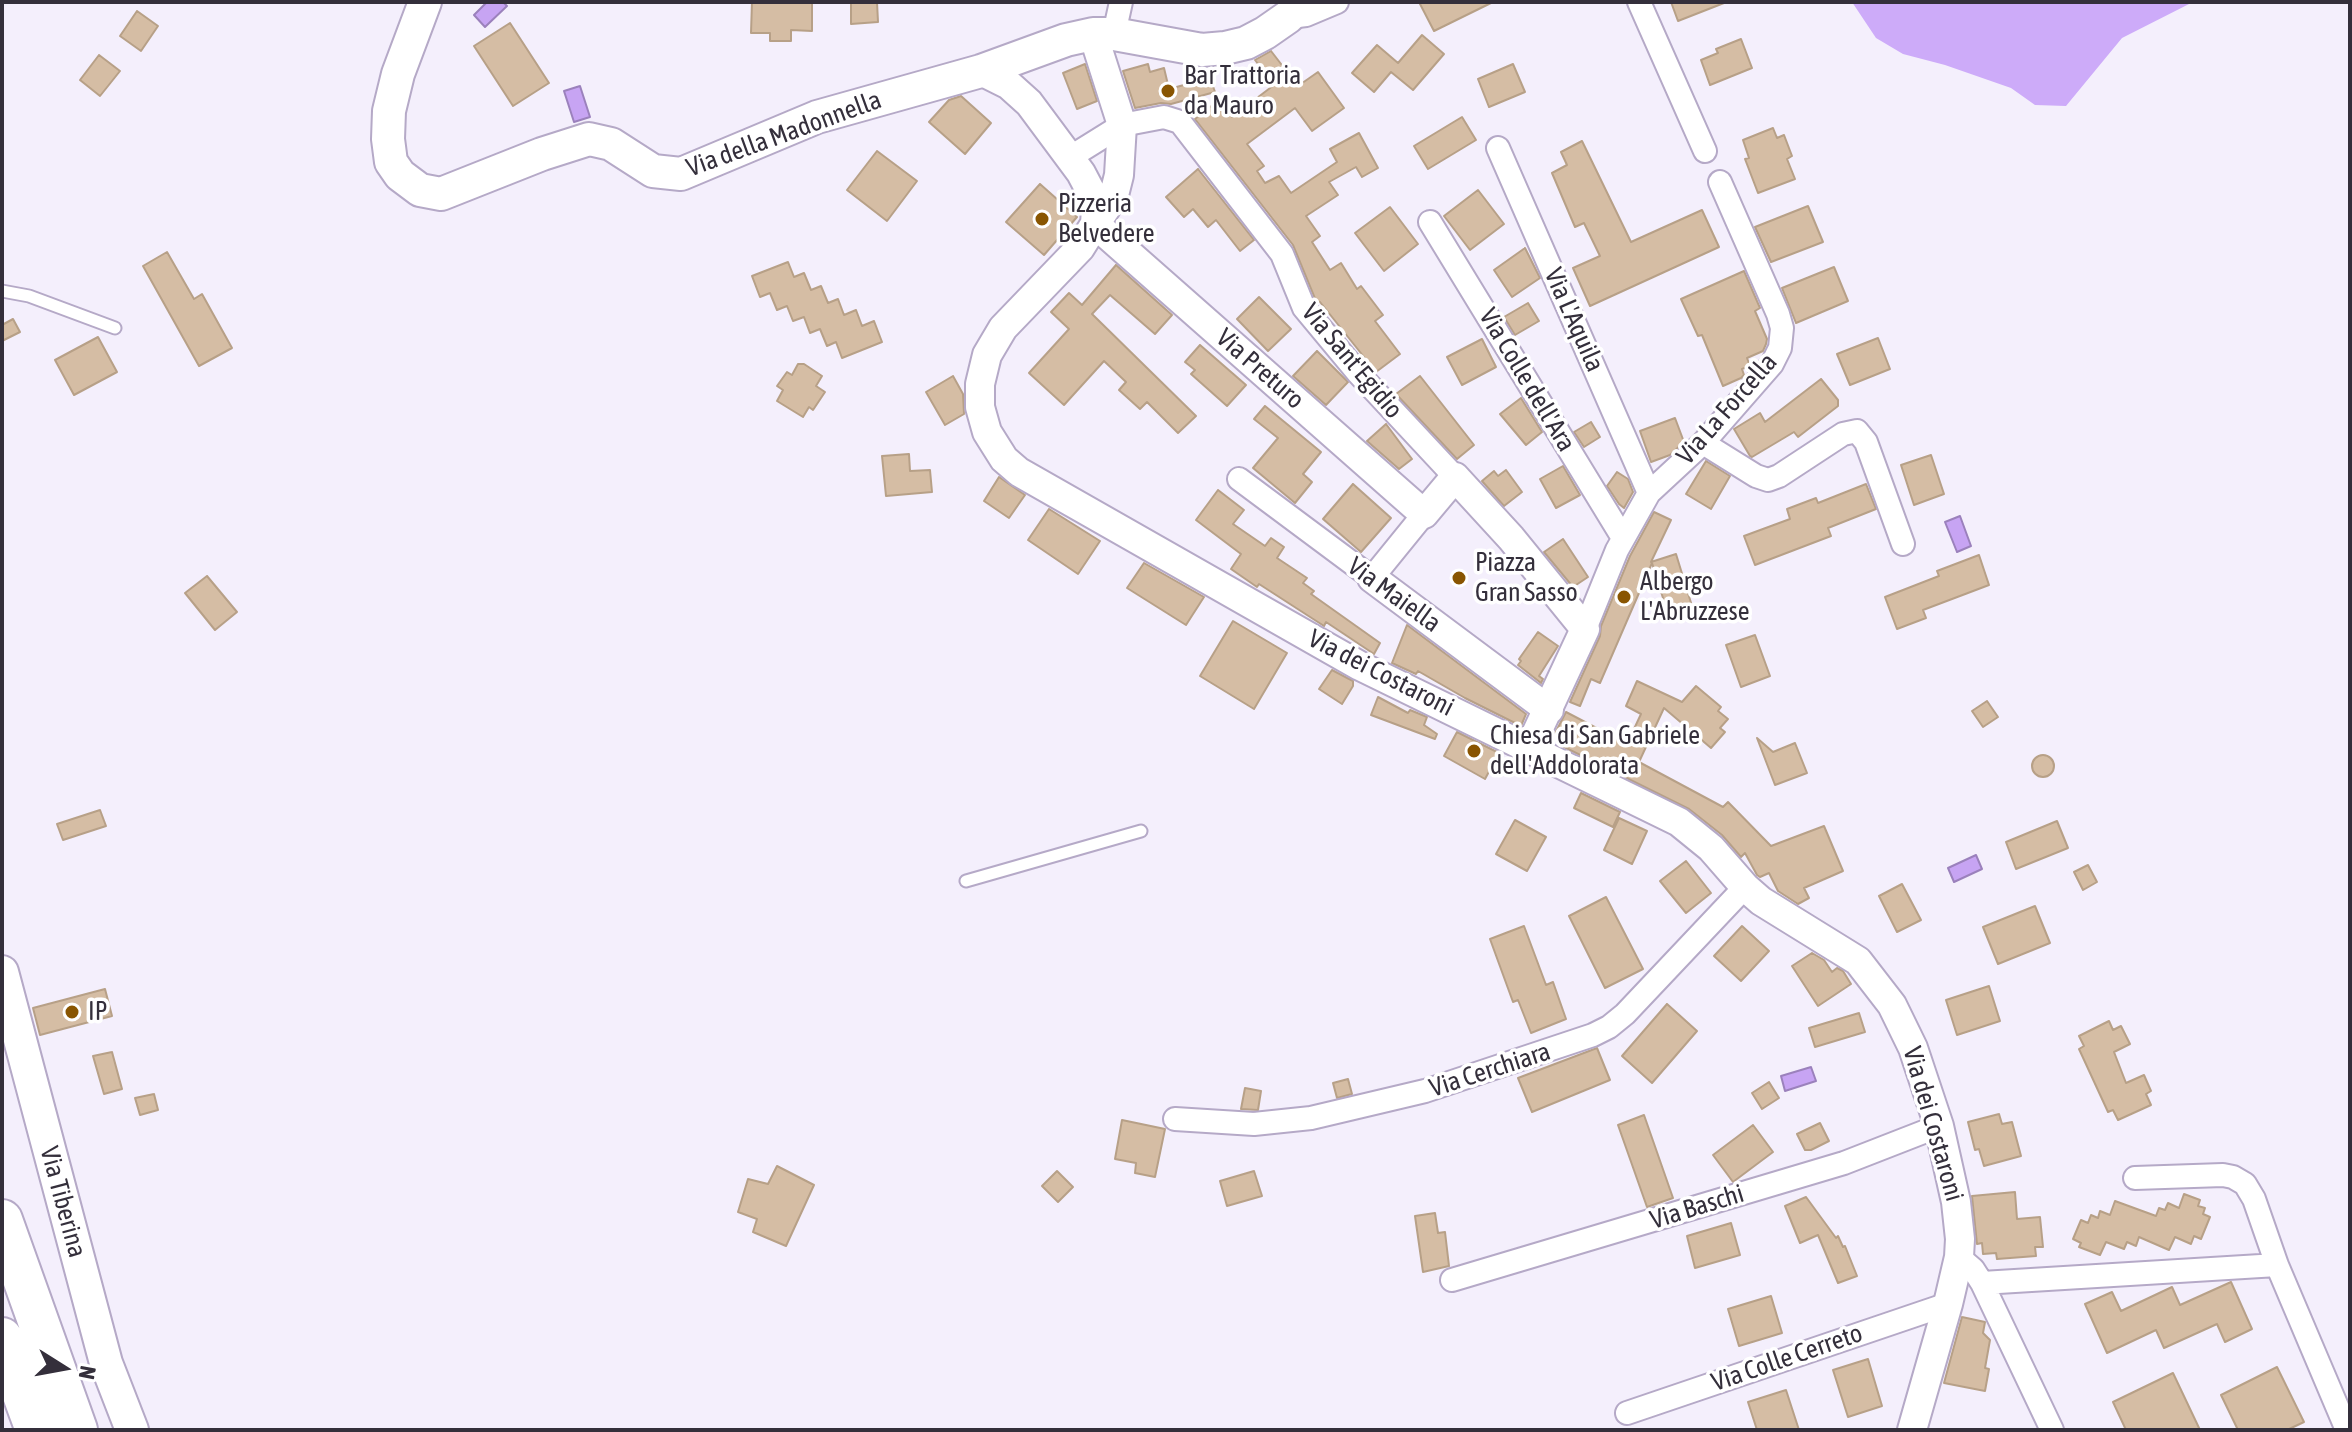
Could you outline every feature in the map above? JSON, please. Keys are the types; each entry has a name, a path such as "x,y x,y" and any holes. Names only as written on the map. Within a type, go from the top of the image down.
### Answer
{"highway":[{"path":"2,1220 77,1430"},
{"path":"2,1338 36,1430"}],"main road":[{"name":"Via della Madonnella","path":"425,2 398,74 389,111 388,139 391,162 400,175 420,190 433,194 456,190 542,154 589,139 611,144 653,171 681,174 817,117 981,71 1066,40 1104,34 1202,50 1225,48 1246,43 1296,9"},
{"name":"Via Tiberina","path":"2,972 106,1363 132,1430"}],"street":[{"path":"1095,224 1115,191 1119,175 1122,125 1104,34 1121,2"},
{"path":"1296,9 1306,15 1337,2"},
{"path":"1639,2 1705,151"},
{"path":"981,71 1023,96 1091,192 1096,209 1095,224"},
{"name":"Via Sant'Egidio","path":"1122,125 1167,117 1182,125 1282,254 1304,308 1358,373 1511,538 1585,629"},
{"path":"1069,158 1122,125"},
{"name":"Via L'Aquila","path":"1498,148 1649,493"},
{"name":"Via La Forcella","path":"1585,629 1623,538 1649,493 1703,443 1772,364 1778,352 1782,335 1775,307 1720,182"},
{"name":"Via Colle dell'Ara","path":"1430,222 1623,538"},
{"name":"Via Preturo","path":"1095,224 1424,514"},
{"name":"Via dei Costaroni","path":"1095,224 1080,248 1003,328 987,355 980,384 980,407 987,432 1004,459 1019,472 1342,656 1679,822 1711,848 1745,887 1780,914 1858,961 1892,1005 1913,1048 1939,1126 1956,1202 1960,1239 1948,1304 1912,1430"},
{"path":"1703,443 1756,476 1768,480 1843,434 1857,431 1866,442 1903,544"},
{"path":"1372,578 1455,477"},
{"name":"Via Maiella","path":"1239,479 1549,710"},
{"path":"1530,747 1585,629"},
{"name":"Via Cerchiara","path":"1175,1119 1254,1124 1311,1118 1425,1091 1593,1035 1625,1014 1745,887"},
{"name":"Via Baschi","path":"1452,1280 1844,1163 1939,1126"},
{"path":"2135,1178 2216,1175 2238,1179 2245,1184 2254,1199 2277,1265 2347,1430"},
{"path":"1959,1257 1973,1269 1982,1283 2052,1430"},
{"path":"1982,1283 2277,1265"},
{"name":"Via Colle Cerreto","path":"1627,1413 1948,1304"}],"lane":[{"path":"2,291 29,296 115,328"},
{"path":"966,881 1141,831"}],"shaded area":[{"path":"487,2 503,2 507,6 485,27 474,15"},
{"path":"1852,2 2193,2 2122,38 2066,106 2035,105 2011,88 1903,54 1876,38"},
{"path":"580,86 590,117 574,122 564,91"},
{"path":"1960,516 1971,546 1957,552 1945,522"},
{"path":"1976,855 1982,869 1954,882 1948,868"},
{"path":"1811,1067 1816,1081 1785,1091 1781,1076"}],"building":[{"path":"752,2 812,2 812,31 791,30 791,41 770,41 770,33 751,33"},
{"path":"851,2 877,2 878,22 851,24"},
{"path":"1419,2 1493,2 1434,31"},
{"path":"1671,2 1724,2 1724,3 1678,21"},
{"path":"137,11 158,26 141,51 120,36"},
{"path":"510,23 549,83 513,106 474,46"},
{"path":"1422,35 1444,54 1413,90 1391,72 1374,92 1352,73 1377,45 1398,63"},
{"path":"1741,39 1752,68 1710,85 1701,60 1718,53 1716,49"},
{"path":"1271,51 1298,86 1318,72 1344,108 1312,131 1295,108 1247,144 1264,166 1257,171 1265,183 1279,176 1291,193 1337,162 1330,149 1359,133 1378,168 1362,177 1356,167 1329,182 1338,195 1306,216 1320,236 1312,242 1330,270 1341,263 1357,289 1361,286 1383,315 1375,321 1400,354 1376,372 1320,302 1316,301 1293,245 1195,119 1219,100 1232,117 1274,85 1255,60"},
{"path":"99,55 120,71 100,96 80,80"},
{"path":"1085,64 1097,101 1077,109 1063,73"},
{"name":"Bar Trattoria da Mauro","path":"1148,64 1150,72 1164,68 1169,89 1210,78 1215,92 1171,104 1135,108 1123,71"},
{"path":"1513,64 1525,92 1489,107 1478,79"},
{"path":"961,96 991,123 965,154 929,122 949,100"},
{"path":"1462,117 1476,140 1428,169 1414,146"},
{"path":"1773,128 1777,138 1784,135 1792,156 1787,159 1795,179 1758,193 1745,159 1749,158 1743,140"},
{"path":"1582,141 1631,242 1702,210 1719,247 1590,306 1573,268 1600,256 1584,223 1575,227 1552,173 1567,165 1561,152"},
{"path":"877,151 917,181 887,221 847,190"},
{"path":"1198,169 1254,240 1240,251 1216,220 1208,227 1193,209 1184,217 1166,197"},
{"name":"Pizzeria Belvedere","path":"1040,184 1077,217 1044,255 1006,222"},
{"path":"1478,190 1504,224 1470,250 1444,216"},
{"path":"1808,206 1823,242 1771,262 1755,227"},
{"path":"1390,207 1418,244 1384,271 1355,233"},
{"path":"1525,248 1540,278 1512,297 1494,270"},
{"path":"167,252 194,299 202,294 232,348 199,366 143,266"},
{"path":"788,262 794,277 804,273 811,290 821,286 828,303 838,299 844,315 856,310 862,326 874,321 882,342 842,358 836,342 827,346 820,329 810,333 804,317 793,321 787,306 777,310 770,293 760,297 752,276"},
{"path":"1116,265 1172,315 1155,334 1110,295 1092,314 1196,416 1178,433 1147,402 1140,409 1119,390 1126,382 1104,361 1064,405 1029,373 1069,329 1051,312 1069,293 1082,305"},
{"path":"1834,267 1848,301 1796,323 1782,288"},
{"path":"1744,271 1760,308 1755,311 1767,339 1763,351 1747,358 1750,366 1742,369 1744,375 1723,386 1702,335 1698,336 1681,299"},
{"path":"1259,297 1291,329 1268,351 1237,319"},
{"path":"1528,303 1539,321 1515,335 1504,317"},
{"path":"13,319 20,332 2,341 2,325"},
{"path":"98,337 117,372 74,395 55,360"},
{"path":"1878,338 1890,369 1850,385 1837,354"},
{"path":"1482,339 1496,367 1462,385 1447,357"},
{"path":"1200,345 1246,385 1227,406 1191,374 1195,370 1185,362"},
{"path":"1317,351 1348,382 1326,405 1293,376"},
{"path":"798,364 804,364 822,376 816,386 825,392 813,410 809,407 803,417 777,401 783,390 777,386 787,372 792,375"},
{"path":"953,376 963,394 964,414 945,425 926,392"},
{"path":"1420,376 1474,445 1457,459 1396,394"},
{"path":"1821,379 1838,400 1838,406 1798,437 1794,432 1750,456 1734,429 1760,413 1765,422"},
{"path":"1521,398 1542,432 1526,445 1500,414"},
{"path":"1265,406 1321,452 1303,474 1312,482 1295,503 1253,468 1278,438 1254,419"},
{"path":"1675,418 1684,442 1670,455 1651,462 1640,431"},
{"path":"1591,422 1600,437 1584,447 1574,432"},
{"path":"1386,424 1412,459 1399,469 1367,441"},
{"path":"909,454 910,471 930,470 932,492 886,496 882,456"},
{"path":"1931,455 1944,494 1914,505 1901,465"},
{"path":"1706,461 1730,476 1711,509 1686,494"},
{"path":"1563,466 1580,495 1556,508 1540,479"},
{"path":"1506,470 1522,492 1504,506 1482,481 1494,471 1498,476"},
{"path":"1617,472 1628,479 1633,492 1624,508 1607,486"},
{"path":"999,477 1025,495 1009,518 984,501"},
{"path":"1353,484 1391,518 1361,552 1323,519"},
{"path":"1866,484 1876,509 1828,528 1831,536 1755,565 1744,536 1790,519 1787,509 1816,498 1818,503"},
{"path":"1218,490 1244,510 1233,524 1265,546 1271,538 1284,547 1277,558 1307,578 1303,583 1314,591 1311,594 1380,643 1374,654 1326,622 1324,626 1231,569 1241,554 1196,520"},
{"path":"1049,509 1100,541 1078,574 1028,540"},
{"path":"1654,512 1671,520 1651,562 1676,554 1692,606 1668,614 1652,563 1600,683 1591,679 1580,706 1570,702 1600,636 1601,626 1630,556"},
{"path":"1563,539 1588,577 1573,587 1544,552"},
{"path":"1979,555 1989,585 1923,610 1926,618 1897,629 1885,597 1939,576 1937,571"},
{"path":"1144,563 1204,597 1186,625 1127,588"},
{"path":"207,576 237,612 215,630 185,593"},
{"path":"1233,621 1287,653 1254,709 1200,676"},
{"path":"1407,625 1526,714 1521,726 1418,671 1416,674 1392,663"},
{"path":"1538,632 1558,646 1539,676 1543,679 1541,683 1518,665"},
{"path":"1755,635 1770,676 1741,687 1726,645"},
{"path":"1332,670 1353,681 1342,704 1319,689"},
{"path":"1637,681 1682,702 1696,686 1721,707 1718,711 1728,719 1720,728 1725,732 1711,748 1664,708 1639,762 1723,807 1728,802 1771,846 1824,826 1843,871 1804,888 1809,898 1798,904 1778,891 1769,873 1760,877 1757,875 1745,853 1741,857 1722,835 1689,809 1560,745 1562,742 1553,737 1566,712 1627,744 1641,714 1626,706"},
{"path":"1378,697 1408,713 1410,710 1427,717 1424,725 1437,734 1435,739 1371,715"},
{"path":"1987,701 1998,717 1983,727 1972,711"},
{"name":"Chiesa di San Gabriele dell'Addolorata","path":"1457,732 1499,753 1485,779 1444,756"},
{"path":"1757,738 1773,752 1795,743 1807,773 1775,785"},
{"path":"2043,755 2051,758 2054,766 2051,774 2043,777 2035,774 2032,766 2035,758"},
{"path":"1581,793 1620,812 1613,827 1574,808"},
{"path":"100,810 106,826 63,840 57,824"},
{"path":"1619,818 1647,831 1632,864 1604,850"},
{"path":"1515,820 1546,837 1527,871 1496,854"},
{"path":"2057,821 2068,848 2016,869 2006,842"},
{"path":"1686,861 1711,893 1686,913 1660,881"},
{"path":"2088,865 2097,882 2083,890 2074,872"},
{"path":"1902,884 1921,920 1897,932 1879,896"},
{"path":"1606,897 1643,969 1605,988 1569,916"},
{"path":"2035,906 2050,943 1998,964 1983,927"},
{"path":"1524,926 1546,985 1553,982 1566,1019 1531,1033 1518,1000 1513,1002 1490,939"},
{"path":"1742,926 1769,951 1741,981 1714,956"},
{"path":"1812,953 1824,960 1832,972 1837,968 1843,971 1851,984 1818,1006 1792,966"},
{"path":"1989,986 2000,1021 1957,1035 1946,1000"},
{"name":"IP","path":"105,989 112,1016 40,1035 33,1008"},
{"path":"1667,1004 1697,1031 1652,1083 1622,1056"},
{"path":"1859,1013 1865,1032 1815,1047 1809,1028"},
{"path":"2109,1021 2113,1030 2121,1026 2130,1044 2114,1052 2126,1083 2144,1075 2151,1091 2146,1094 2151,1105 2118,1120 2113,1110 2108,1112 2079,1049 2084,1046 2079,1036"},
{"path":"1597,1048 1610,1080 1532,1112 1518,1078"},
{"path":"112,1052 122,1089 104,1094 93,1056"},
{"path":"1348,1079 1352,1094 1337,1098 1333,1083"},
{"path":"1769,1082 1779,1098 1762,1109 1752,1093"},
{"path":"1245,1088 1261,1091 1258,1110 1241,1109"},
{"path":"154,1094 158,1110 140,1115 135,1098"},
{"path":"1999,1114 2002,1124 2012,1122 2021,1156 1984,1166 1979,1149 1975,1150 1968,1122"},
{"path":"1644,1115 1673,1198 1647,1207 1618,1125"},
{"path":"1122,1120 1165,1129 1155,1177 1135,1173 1136,1163 1115,1159"},
{"path":"1820,1123 1829,1141 1805,1150 1797,1134"},
{"path":"1753,1125 1773,1152 1733,1182 1713,1155"},
{"path":"777,1166 814,1185 786,1246 753,1232 757,1219 738,1212 748,1179 768,1184"},
{"path":"1057,1171 1073,1187 1058,1202 1042,1186"},
{"path":"1254,1171 1262,1196 1227,1206 1220,1181"},
{"path":"2015,1192 2017,1219 2040,1217 2043,1247 2035,1247 2036,1256 1997,1259 1996,1253 1983,1254 1982,1243 1977,1244 1972,1196"},
{"path":"2184,1194 2200,1200 2198,1206 2205,1208 2203,1214 2210,1217 2201,1239 2194,1236 2191,1244 2175,1237 2169,1250 2139,1237 2136,1246 2127,1242 2124,1249 2106,1242 2100,1255 2079,1247 2081,1243 2073,1239 2081,1220 2088,1223 2091,1215 2098,1218 2100,1211 2110,1215 2115,1201 2156,1216 2159,1208 2165,1210 2168,1203 2179,1208"},
{"path":"1806,1197 1845,1246 1857,1276 1838,1283 1818,1235 1800,1243 1785,1206"},
{"path":"1435,1213 1438,1233 1445,1232 1449,1266 1423,1272 1415,1216"},
{"path":"1731,1223 1740,1255 1695,1268 1687,1236"},
{"path":"2231,1282 2252,1329 2225,1342 2217,1324 2164,1348 2156,1330 2107,1353 2085,1304 2112,1292 2121,1311 2172,1287 2180,1305"},
{"path":"1771,1296 1782,1333 1739,1346 1728,1309"},
{"path":"1962,1317 1985,1322 1983,1333 1990,1340 1985,1391 1944,1383"},
{"path":"1868,1359 1882,1406 1848,1417 1833,1370"},
{"path":"2277,1367 2304,1422 2287,1430 2238,1430 2221,1395"},
{"path":"2173,1373 2200,1430 2126,1430 2113,1402"},
{"path":"1786,1390 1799,1430 1757,1430 1748,1402"}],"place":[{"name":"Bar Trattoria da Mauro","path":"1168,91"},
{"name":"Pizzeria Belvedere","path":"1042,219"},
{"name":"Piazza Gran Sasso","path":"1459,578"},
{"name":"Albergo L'Abruzzese","path":"1624,597"},
{"name":"Chiesa di San Gabriele dell'Addolorata","path":"1474,751"},
{"name":"IP","path":"72,1012"}]}
